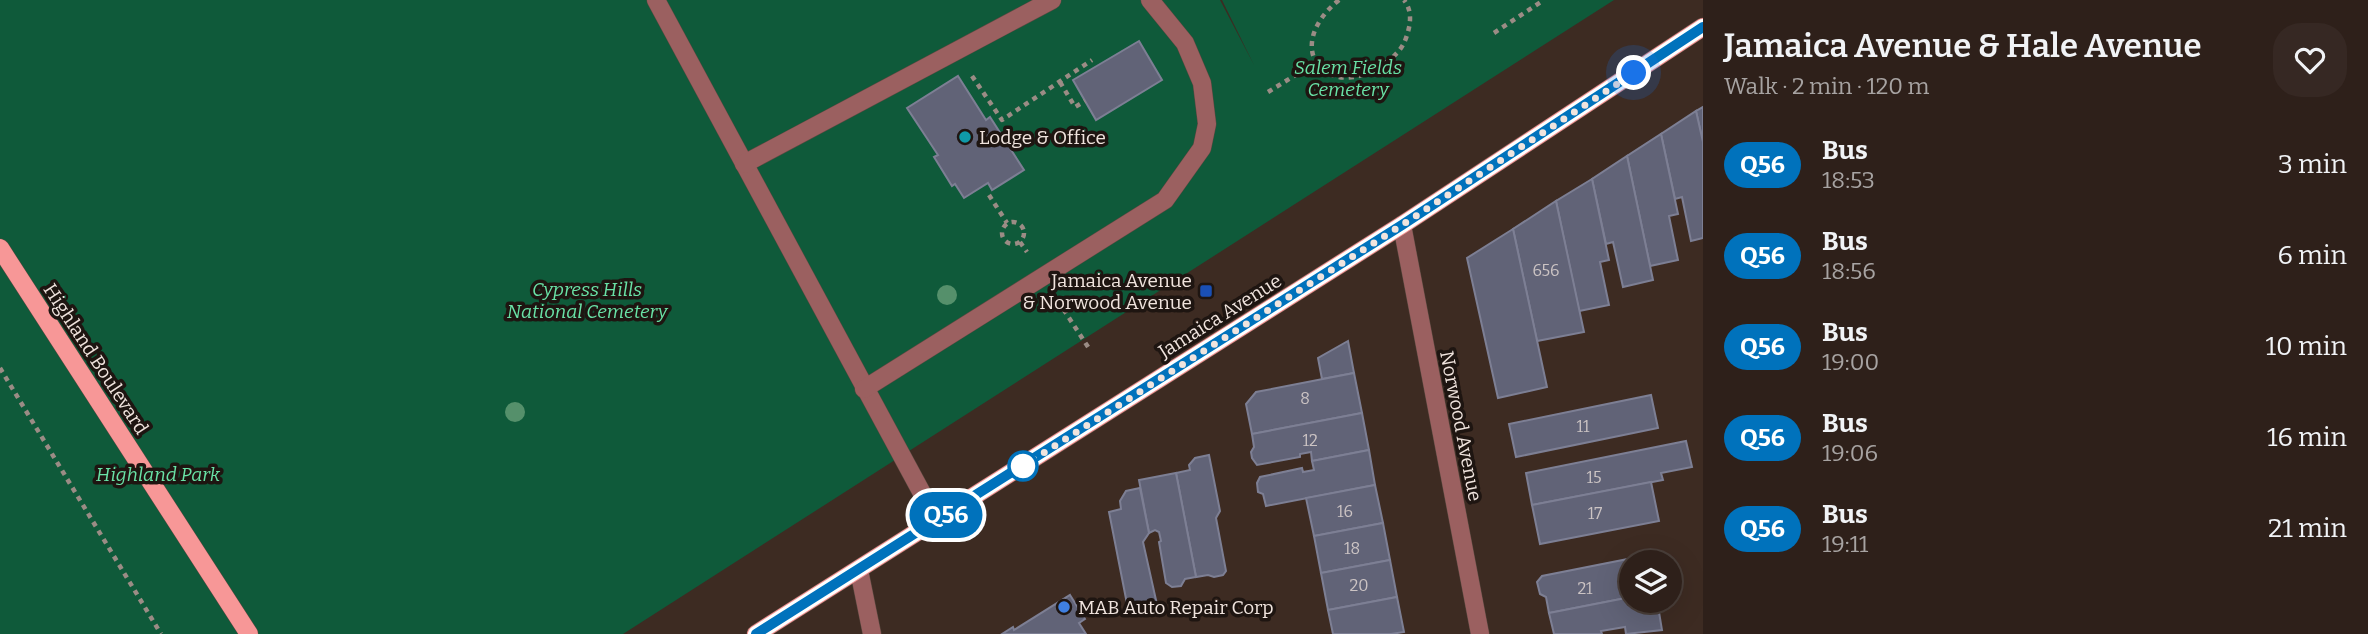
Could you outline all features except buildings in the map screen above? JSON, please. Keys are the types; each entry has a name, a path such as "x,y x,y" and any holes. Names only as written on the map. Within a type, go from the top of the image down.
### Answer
{"main road":[{"name":"Jamaica Avenue","path":"756,634 1402,225 1703,27"},
{"name":"Highland Boulevard","path":"0,248 249,634"}],"street":[{"path":"656,0 937,521"},
{"path":"744,163 1052,0"},
{"path":"864,389 1165,200 1202,148 1207,124 1202,83 1185,43 1150,0"},
{"name":"Norwood Avenue","path":"1402,225 1480,634"},
{"path":"859,570 872,634"}],"path":[{"path":"1338,0 1314,30 1310,51 1315,63 1327,73 1343,78 1363,76 1398,54 1406,39 1411,20 1404,0"},
{"path":"1494,33 1544,0"},
{"path":"955,52 1002,120 1092,60"},
{"path":"1268,92 1315,63"},
{"path":"1060,82 1075,107 1085,101"},
{"path":"989,195 1007,223"},
{"path":"1007,223 1020,223 1024,229 1022,240 1016,244 1006,240 1002,233 1007,223"},
{"path":"0,368 161,634"}],"green space":[{"name":"Cypress Hills National Cemetery","path":"0,0 1220,0 1254,65 1222,0 1614,0 623,634 0,634"}],"bus line":[{"name":"Q56","path":"756,634 1402,225 1703,27"}],"place":[{"name":"Lodge & Office","path":"965,137"},
{"name":"Jamaica Avenue & Norwood Avenue","path":"1206,291"},
{"name":"MAB Auto Repair Corp","path":"1064,607"}],"route":[{"path":"1023,466 1402,225 1634,73"}],"park label":[{"name":"Salem Fields Cemetery","path":"1348,78"},
{"name":"Highland Park","path":"158,474"}]}
